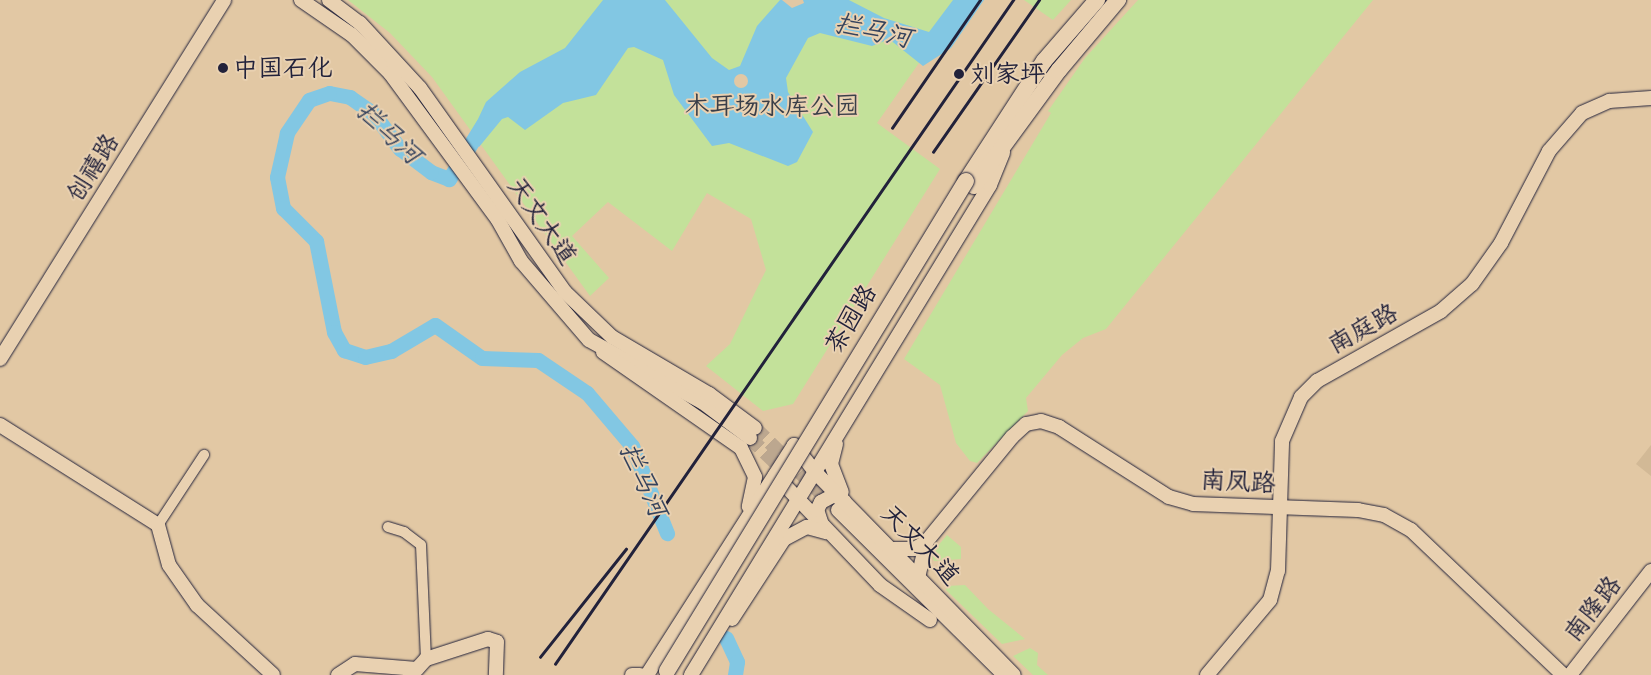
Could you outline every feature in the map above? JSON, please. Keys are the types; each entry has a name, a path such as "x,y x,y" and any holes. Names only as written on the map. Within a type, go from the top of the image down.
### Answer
{"main road":[{"name":"茶园路","path":"669,674 1044,61 1097,0"},
{"name":"茶园路","path":"970,183 1007,144 1059,70 1118,0"}],"street":[{"name":"创禧路","path":"0,359 224,0"},
{"name":"天文大道","path":"302,0 352,35 414,92"},
{"name":"天文大道","path":"329,0 360,23 414,92 503,216 565,292 612,337 708,394 749,438"},
{"name":"南庭路","path":"1207,675 1270,600 1278,571 1282,441 1301,397 1317,381 1441,311 1472,284 1501,243 1549,151 1582,113 1609,101 1651,98"},
{"name":"茶园路","path":"691,675 768,545 815,472 990,185 1007,144"},
{"name":"天文大道","path":"503,216 524,266 589,340 702,402 749,438"},
{"name":"南凤路","path":"926,542 1012,437 1026,424 1041,421 1059,427 1169,498 1193,504 1358,510 1384,515 1411,530 1564,675"},
{"path":"839,510 831,464 844,423"},
{"path":"0,425 158,525 169,565 197,604 273,675"},
{"path":"741,525 755,488 749,438"},
{"name":"天文大道","path":"930,620 880,586 826,532 798,498 775,475 794,445 815,472 839,510 930,620 989,675"},
{"path":"158,525 204,455"},
{"path":"647,675 741,525 775,475"},
{"path":"826,532 818,519 821,502 834,495 839,510"},
{"name":"天文大道","path":"839,510 891,549 1014,675"},
{"name":"天文大道","path":"839,510 1004,675"},
{"path":"741,525 754,517 767,520 771,526 768,545"},
{"path":"388,527 404,532 421,545 426,659"},
{"path":"702,657 746,601 784,539 806,527 826,532"},
{"path":"891,549 914,549 926,542"},
{"path":"918,578 926,542"},
{"name":"南隆路","path":"1570,675 1651,571"},
{"path":"338,675 355,664 416,669 426,659 488,639 496,642 496,675"},
{"path":"632,675 640,675"}],"shaded area":[{"path":"1651,445 1651,476 1636,464"}],"green space":[{"name":"木耳场水库公园","path":"348,0 963,0 877,123 940,169 793,404 763,411 706,366 730,344 766,270 751,219 707,193 672,251 608,202 572,236 609,278 590,296 432,77 390,33"},
{"path":"1024,0 1071,0 1053,20"},
{"path":"1138,0 1373,0 1106,329 1083,338 1062,355 1026,398 1028,411 977,463 970,461 956,443 940,385 904,359 1051,113 1048,111 1085,58"},
{"path":"947,535 961,547 961,559 934,561 931,554"},
{"path":"965,585 988,609 1025,639 1002,644 946,590 947,586"},
{"path":"1030,648 1038,653 1037,665 1048,675 1033,675 1013,656"}],"water":[{"path":"603,0 665,0 712,58 729,70 740,66 757,26 780,0 849,0 884,18 929,32 953,0 984,0 951,48 923,66 889,39 872,46 820,33 808,38 786,78 788,92 813,132 797,162 788,166 729,143 712,146 674,95 663,60 634,47 628,48 596,95 563,103 525,130 508,117 502,119 479,147 471,134 486,102 520,72 565,48"}],"pier":[{"path":"782,0 803,0 804,3 792,8"},
{"path":"738,74 744,74 748,81 744,88 738,88 734,84 734,78"}],"waterway":[{"name":"拦马河","path":"483,124 449,179 431,172 400,149 374,114 350,97 329,93 309,100 287,133 277,177 283,208 316,241 334,332 344,350 365,357 391,351 435,325 482,358 538,360 587,393 632,446 667,533"},
{"name":"拦马河","path":"726,638 737,662 735,675"}],"tunnel":[{"path":"755,428 838,510"},
{"path":"750,438 787,474"}],"railway":[{"path":"892,128 980,0"},
{"path":"555,664 1013,0"},
{"path":"933,152 1039,0"},
{"path":"540,657 626,549"}],"place":[{"name":"中国石化","path":"223,68"},
{"name":"刘家坪","path":"959,74"}]}
